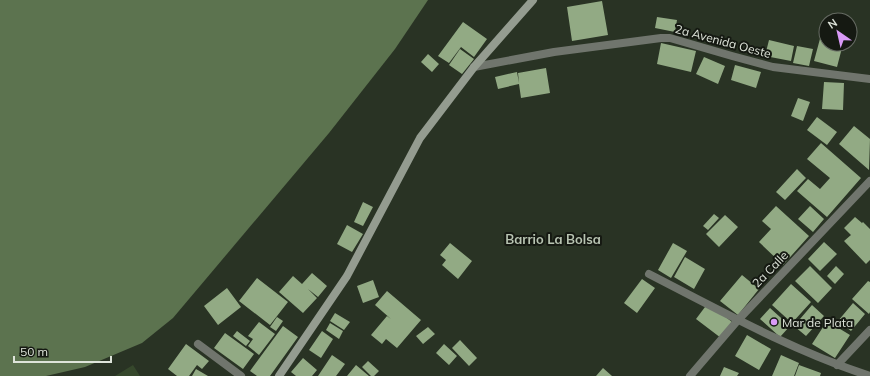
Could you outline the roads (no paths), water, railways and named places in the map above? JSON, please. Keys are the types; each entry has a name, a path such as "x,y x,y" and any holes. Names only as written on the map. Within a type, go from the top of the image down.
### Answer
{"street":[{"path":"279,376 346,276 420,138 474,67 533,0"},
{"name":"2a Avenida Oeste","path":"474,67 554,52 670,38 732,56 774,66 870,79"},
{"name":"2a Calle","path":"690,376 738,320 870,181"},
{"path":"649,274 738,320 837,365 870,376"},
{"path":"837,365 870,330"},
{"path":"198,344 241,376"}],"place":[{"name":"Mar de Plata","path":"774,322"}],"district":[{"name":"Barrio La Bolsa","path":"553,239"}]}
